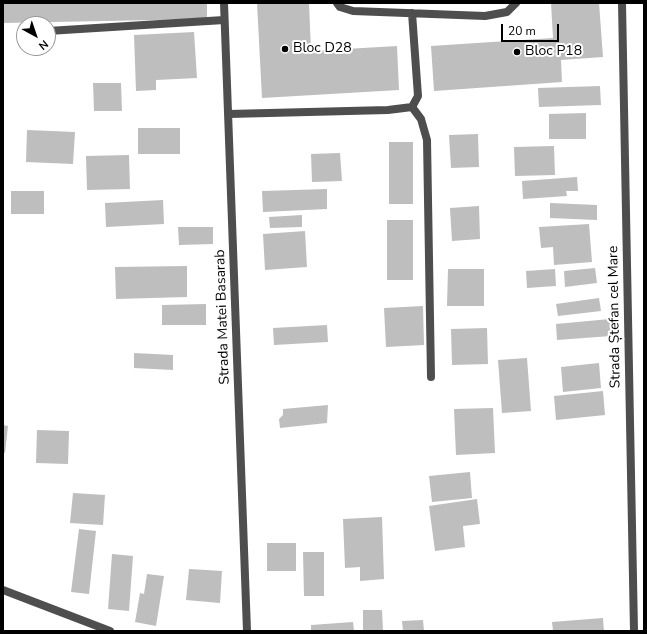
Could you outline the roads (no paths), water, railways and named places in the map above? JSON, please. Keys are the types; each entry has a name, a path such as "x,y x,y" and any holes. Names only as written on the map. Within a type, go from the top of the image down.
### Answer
{"street":[{"name":"Strada Matei Basarab","path":"224,3 247,631"},
{"path":"337,3 340,7 354,11 485,16 507,12 516,3"},
{"name":"Strada Ștefan cel Mare","path":"622,3 634,631"},
{"path":"412,13 418,96 412,107"},
{"path":"56,30 224,20"},
{"path":"229,114 388,110 412,107"},
{"path":"412,107 421,119 427,140 431,377"},
{"path":"3,590 110,631"}],"place":[{"name":"Bloc D28","path":"285,49"},
{"name":"Bloc P18","path":"517,52"}]}
